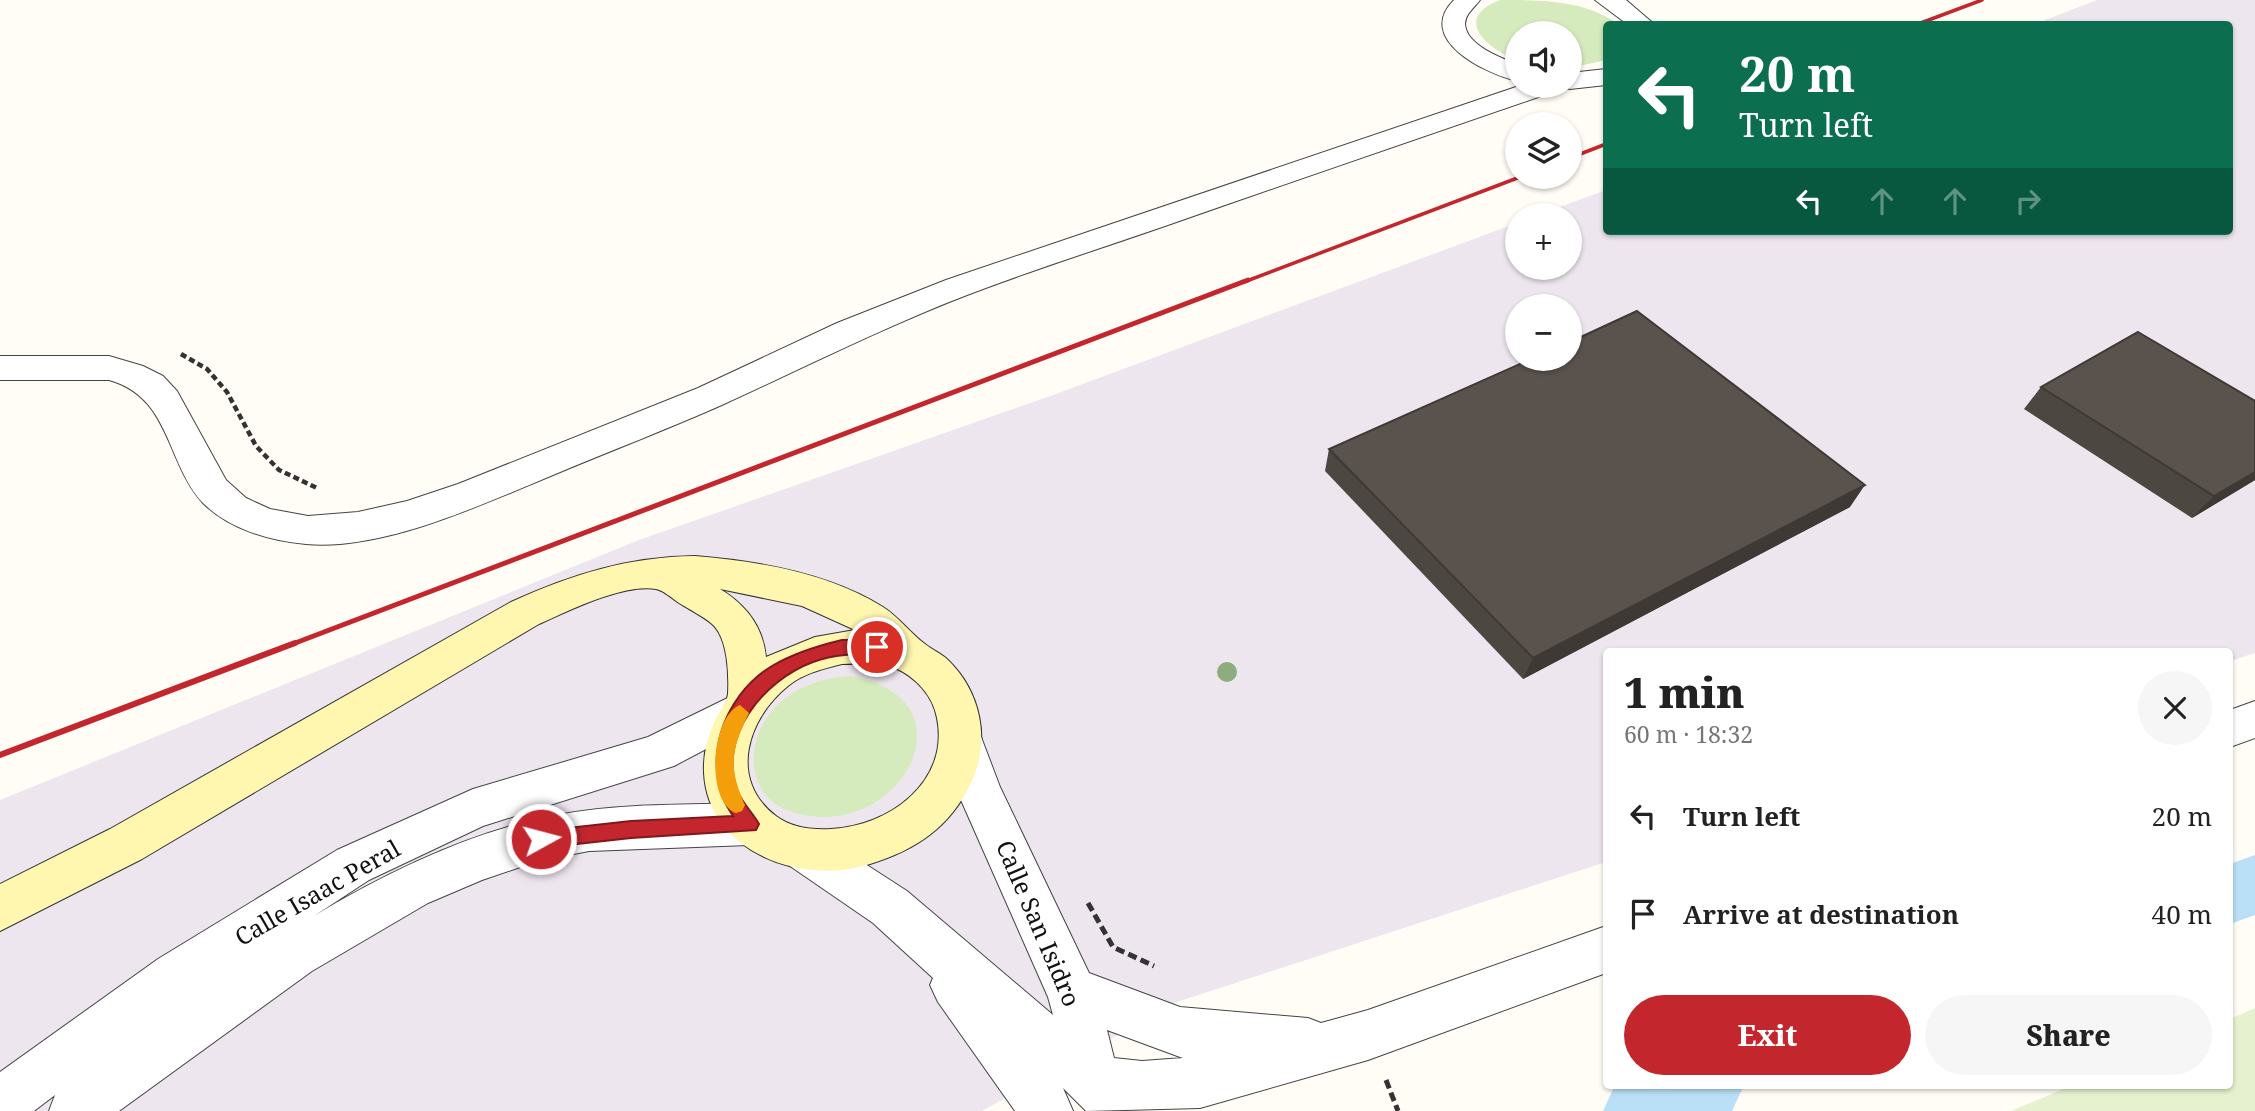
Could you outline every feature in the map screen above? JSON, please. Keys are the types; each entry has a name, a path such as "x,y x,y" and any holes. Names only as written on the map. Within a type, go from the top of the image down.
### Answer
{"street":[{"path":"1606,0 1637,21"},
{"path":"1641,21 1654,0"},
{"path":"1463,1 1454,16 1454,30 1462,44 1478,57 1505,68"},
{"path":"1439,121 1465,95 1474,80 1478,57"},
{"path":"1582,80 1603,77"},
{"path":"0,368 109,368 131,373 151,384 165,400 214,490 233,508 264,522 308,530 358,526 410,515 471,494 710,396 849,331 957,287 1508,98"},
{"path":"0,386 66,367"},
{"path":"0,908 43,889 126,844 526,612 582,587 662,572 724,571 771,580 817,595 877,624 909,655 933,670 950,690 961,715 963,742 952,777 928,810 893,836 850,849 806,851"},
{"path":"662,572 728,614 744,642 746,703"},
{"path":"909,655 877,647 842,646 807,656 775,673 746,703 730,729 723,762 729,796 749,824 775,841 806,851 890,908 1107,1096 1142,1087 1192,1097 1331,1045 1367,1035 1603,951"},
{"name":"Calle Isaac Peral","path":"0,1104 175,976 353,865 473,809 659,753 746,703"},
{"path":"2233,728 2255,719"},
{"name":"Calle San Isidro","path":"963,742 979,791 1013,859 1046,940 1072,992 1107,1096"},
{"name":"Calle Isaac Peral","path":"75,1111 296,951 398,894 476,859 541,839 631,829 749,824"},
{"path":"912,927 1047,1111"},
{"path":"1072,992 1180,1032 1331,1045"}],"path":[{"path":"171,348 207,369 227,392 256,446 279,470 319,489"}],"shaded area":[{"path":"2097,0 2255,0 2255,653 2233,660 2233,648 1603,648 1603,863 1177,1002 982,1111 0,1111 0,800 639,540 1053,395 1505,227 1505,280 1582,280 1582,203 1571,203 1603,191 1603,235 2233,235 2233,21 2043,21"}],"green space":[{"path":"1500,0 1532,0 1577,6 1613,21 1603,21 1603,61 1582,65 1582,21 1505,21 1505,54 1495,49 1479,33 1476,24 1478,16 1485,8"},
{"path":"850,676 890,690 911,712 917,739 909,767 889,792 861,810 826,817 787,810 772,801 761,789 756,775 754,759 761,727 782,701 798,690 823,680"},
{"path":"2255,1008 2255,1111 2011,1111 2063,1089 2233,1089 2233,1018"}],"building":[{"path":"1637,311 1865,485 1533,658 1329,449 1505,371 1582,371 1582,336"},
{"path":"2138,332 2255,401 2255,472 2214,496 2041,387"}],"waterway":[{"path":"2233,893 2255,885"},
{"path":"1639,1111 1698,1089"}],"railway":[{"path":"1926,21 1982,0"},
{"path":"1582,153 1603,145"},
{"path":"1244,282 1505,183"},
{"path":"290,645 1248,280"},
{"path":"0,755 295,643"}],"slow traffic":[{"path":"736,805 729,796 723,762 730,729 740,713"}],"route":[{"path":"541,839 631,829 749,824 729,796 723,762 730,729 749,698 775,673 807,656 842,646 877,647"}]}
